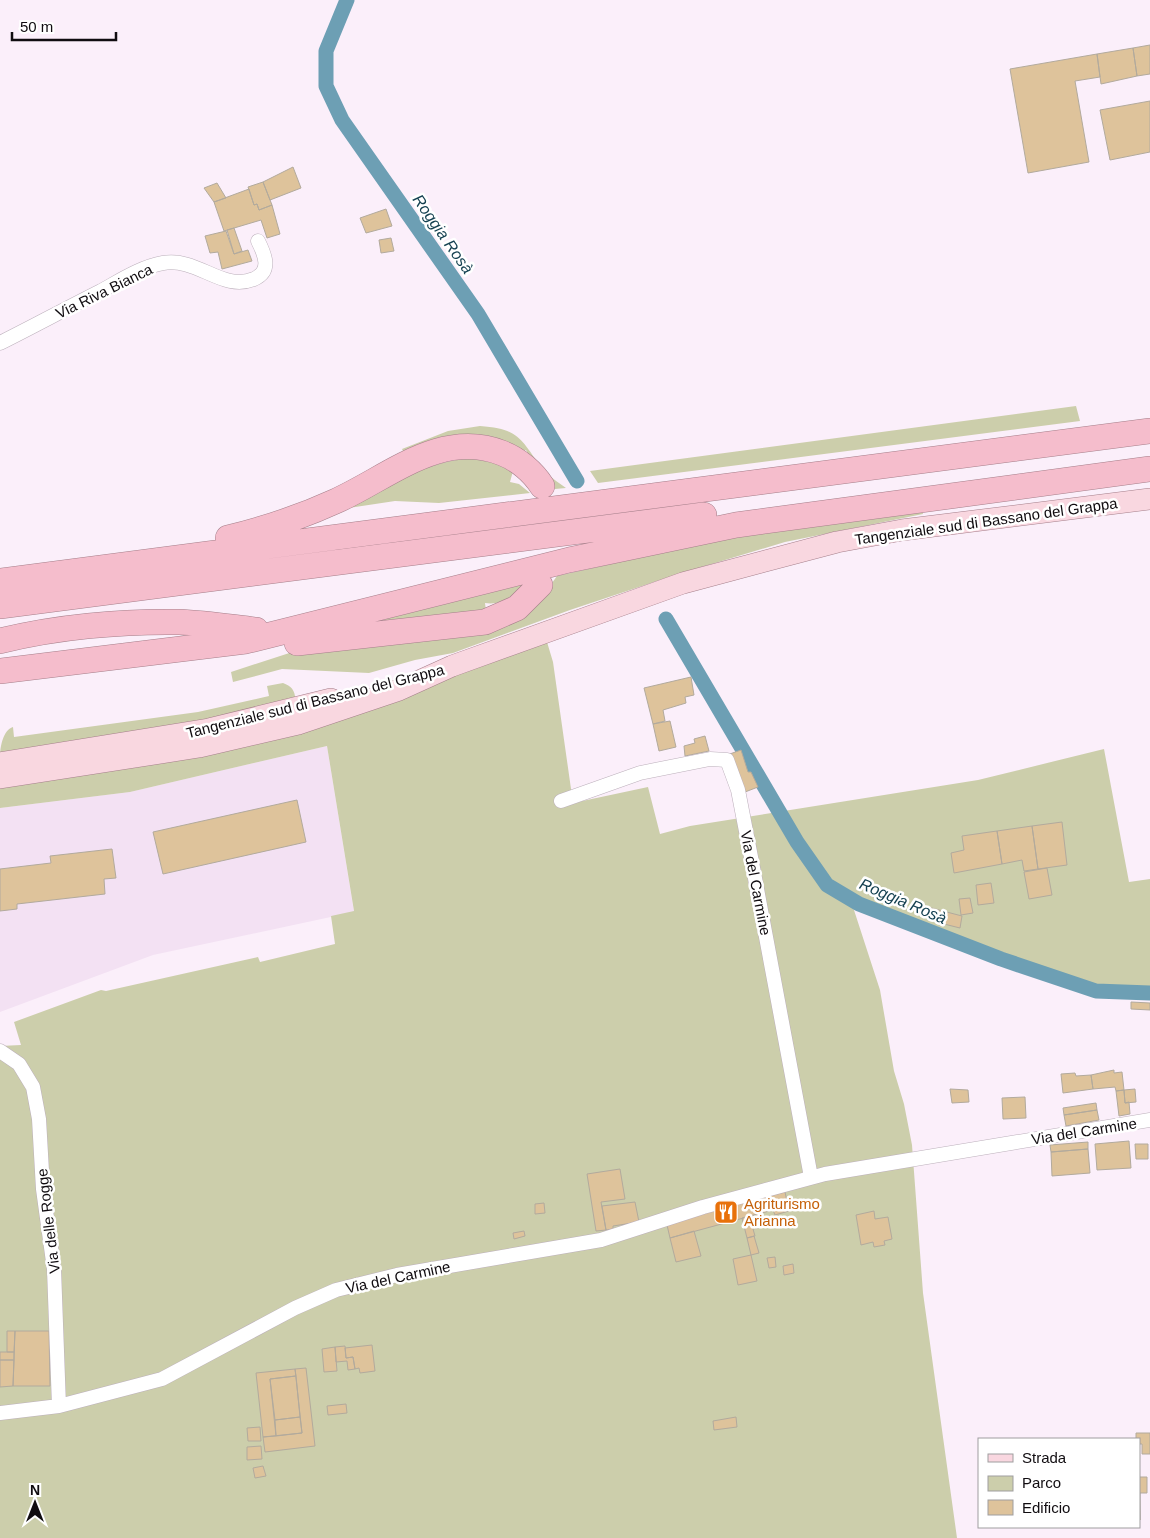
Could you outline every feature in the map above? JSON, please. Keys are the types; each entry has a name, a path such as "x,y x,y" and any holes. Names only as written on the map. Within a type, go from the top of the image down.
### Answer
{"highway":[{"path":"0,581 1150,430"},
{"path":"70,572 102,556 212,541 288,521 343,498 424,455 454,446 482,447 507,455 529,471 542,486"},
{"path":"0,606 1150,458"},
{"path":"0,671 246,641 569,560 736,525 1150,470"},
{"path":"246,641 284,644 478,624 508,613 524,603 540,585"},
{"path":"0,641 25,635 97,626 179,622 282,632"}],"main road":[{"name":"Tangenziale sud di Bassano del Grappa","path":"0,778 191,748 258,734 381,697 452,666 682,583 837,542 902,530 1150,499"},
{"name":"Tangenziale sud di Bassano del Grappa","path":"0,763 234,724 452,666"}],"street":[{"name":"Via Riva Bianca","path":"0,343 155,265 181,262 197,266 225,281 241,283 256,278 265,270 267,261 258,241"},
{"name":"Via del Carmine","path":"561,802 640,773 710,759 727,760 738,790 748,838 811,1177"},
{"name":"Via delle Rogge","path":"0,1050 20,1064 33,1087 38,1119 43,1189 54,1269 59,1406"},
{"name":"Via del Carmine","path":"0,1413 59,1406 162,1378 202,1359 295,1308 336,1290 397,1275 601,1240 711,1205 811,1177 1150,1120"}],"shaded area":[{"path":"327,746 354,912 153,955 0,1012 0,808 130,792"}],"green space":[{"path":"1076,406 1080,421 598,483 590,471"},
{"path":"480,426 493,427 518,437 544,471 566,488 555,489 532,463 526,450 519,454 406,457 402,449 448,431"},
{"path":"469,458 495,463 513,471 510,482 519,484 530,493 439,503 395,501 342,509 403,477 434,465"},
{"path":"922,510 923,514 785,542 672,576 570,610 453,653 415,660 369,673 282,669 233,682 231,672 314,645 432,635 552,583 557,576 749,533"},
{"path":"530,579 505,600 485,603 486,611 451,620 349,623"},
{"path":"547,642 553,662 573,803 648,787 660,834 690,826 978,780 1104,749 1129,882 1150,879 1150,998 1100,995 1070,989 854,905 853,907 880,990 894,1071 904,1104 912,1145 923,1293 957,1538 0,1538 0,1046 21,1045 14,1022 101,990 106,991 258,957 260,962 335,944 331,916 354,911 327,746 130,792 0,808 0,786 148,762"},
{"path":"283,683 293,690 295,701 276,707 0,757 4,735 13,727 14,737 198,712 269,696 267,686"}],"building":[{"path":"1150,45 1150,74 1137,76 1133,48"},
{"path":"1133,48 1137,76 1101,84 1097,54"},
{"path":"1097,54 1100,77 1075,81 1089,162 1028,173 1010,69"},
{"path":"1150,101 1150,152 1110,160 1100,110"},
{"path":"293,167 301,188 270,200 263,182"},
{"path":"263,182 272,205 259,210 257,204 254,205 248,187"},
{"path":"217,183 226,198 214,202 204,188"},
{"path":"249,189 254,205 257,204 259,210 272,205 280,234 267,238 261,220 224,231 214,202"},
{"path":"386,209 392,226 366,233 360,218"},
{"path":"234,228 242,251 234,254 227,230"},
{"path":"226,231 234,254 248,250 252,261 222,269 218,252 210,253 205,236"},
{"path":"391,238 394,251 381,253 379,240"},
{"path":"691,677 694,695 685,697 686,703 663,710 665,721 653,724 644,688"},
{"path":"670,721 676,747 659,751 653,724"},
{"path":"705,736 709,751 685,756 684,746 695,743 694,739"},
{"path":"741,750 748,772 751,772 758,787 745,792 727,755"},
{"path":"297,800 306,842 163,874 153,832"},
{"path":"1062,822 1067,865 1038,869 1032,826"},
{"path":"1032,826 1038,869 1024,871 1022,860 1002,864 997,831"},
{"path":"997,831 1002,864 954,873 951,853 964,850 962,836"},
{"path":"112,849 116,878 104,879 105,894 17,904 17,909 0,911 0,869 51,863 50,856"},
{"path":"1047,868 1052,895 1029,899 1024,872"},
{"path":"991,883 994,903 978,905 976,885"},
{"path":"970,898 973,913 961,915 959,899"},
{"path":"928,907 939,910 937,920 925,917"},
{"path":"939,910 962,916 960,928 936,922"},
{"path":"1131,1002 1150,1003 1150,1010 1131,1009"},
{"path":"1114,1070 1114,1073 1122,1072 1124,1090 1116,1091 1115,1087 1093,1089 1091,1075"},
{"path":"1075,1073 1076,1076 1091,1075 1093,1089 1063,1093 1061,1074"},
{"path":"950,1089 968,1090 969,1102 952,1103"},
{"path":"1135,1089 1136,1102 1125,1103 1124,1090"},
{"path":"1124,1090 1125,1103 1129,1102 1130,1114 1119,1116 1116,1091"},
{"path":"1025,1097 1026,1118 1003,1119 1002,1098"},
{"path":"1096,1103 1097,1110 1064,1115 1063,1108"},
{"path":"1097,1110 1099,1120 1066,1126 1064,1115"},
{"path":"1129,1141 1131,1168 1097,1170 1095,1144"},
{"path":"1088,1142 1088,1149 1051,1152 1050,1145"},
{"path":"1135,1144 1148,1144 1148,1159 1136,1159"},
{"path":"1088,1149 1090,1173 1052,1176 1051,1152"},
{"path":"620,1169 625,1199 601,1202 606,1230 596,1231 587,1174"},
{"path":"785,1192 789,1211 775,1215 773,1210 670,1238 667,1225 713,1210"},
{"path":"635,1202 639,1222 613,1226 613,1229 606,1230 602,1206"},
{"path":"544,1203 545,1213 535,1214 535,1204"},
{"path":"874,1211 875,1219 888,1217 892,1239 884,1241 885,1245 874,1247 873,1242 861,1245 856,1215"},
{"path":"762,1213 765,1226 753,1229 755,1236 747,1238 742,1218"},
{"path":"524,1231 525,1236 514,1239 513,1233"},
{"path":"694,1231 701,1256 676,1262 670,1238"},
{"path":"754,1236 759,1253 751,1255 747,1238"},
{"path":"751,1255 757,1281 738,1285 733,1259"},
{"path":"775,1257 776,1267 769,1268 767,1258"},
{"path":"793,1264 794,1273 784,1275 783,1266"},
{"path":"7,1331 15,1331 14,1352 7,1352"},
{"path":"15,1331 49,1331 50,1386 13,1386"},
{"path":"372,1345 375,1371 360,1373 359,1368 355,1369 353,1357 346,1358 345,1348"},
{"path":"345,1346 346,1358 353,1357 355,1369 348,1370 347,1361 336,1362 335,1347"},
{"path":"335,1347 337,1371 324,1372 322,1349"},
{"path":"0,1352 14,1352 14,1360 0,1360"},
{"path":"0,1360 14,1360 13,1386 0,1387"},
{"path":"306,1368 315,1446 265,1452 263,1437 302,1433 295,1369"},
{"path":"295,1369 296,1376 270,1379 276,1436 263,1437 256,1373"},
{"path":"296,1376 300,1417 275,1420 270,1379"},
{"path":"346,1404 347,1413 328,1415 327,1406"},
{"path":"300,1417 302,1433 276,1436 275,1420"},
{"path":"736,1417 737,1427 714,1430 713,1421"},
{"path":"260,1427 261,1441 248,1441 247,1428"},
{"path":"1136,1433 1150,1433 1150,1454 1142,1454 1140,1438 1136,1438"},
{"path":"261,1446 262,1459 247,1460 247,1447"},
{"path":"263,1466 266,1476 255,1478 253,1468"},
{"path":"1140,1477 1147,1477 1147,1493 1140,1493"}],"waterway":[{"name":"Roggia Rosà","path":"347,0 326,51 326,86 342,120 478,314 577,481"},
{"name":"Roggia Rosà","path":"666,619 797,842 827,885 859,904 1001,959 1096,991 1150,993"}],"place":[{"name":"Agriturismo Arianna","path":"726,1212"}]}
